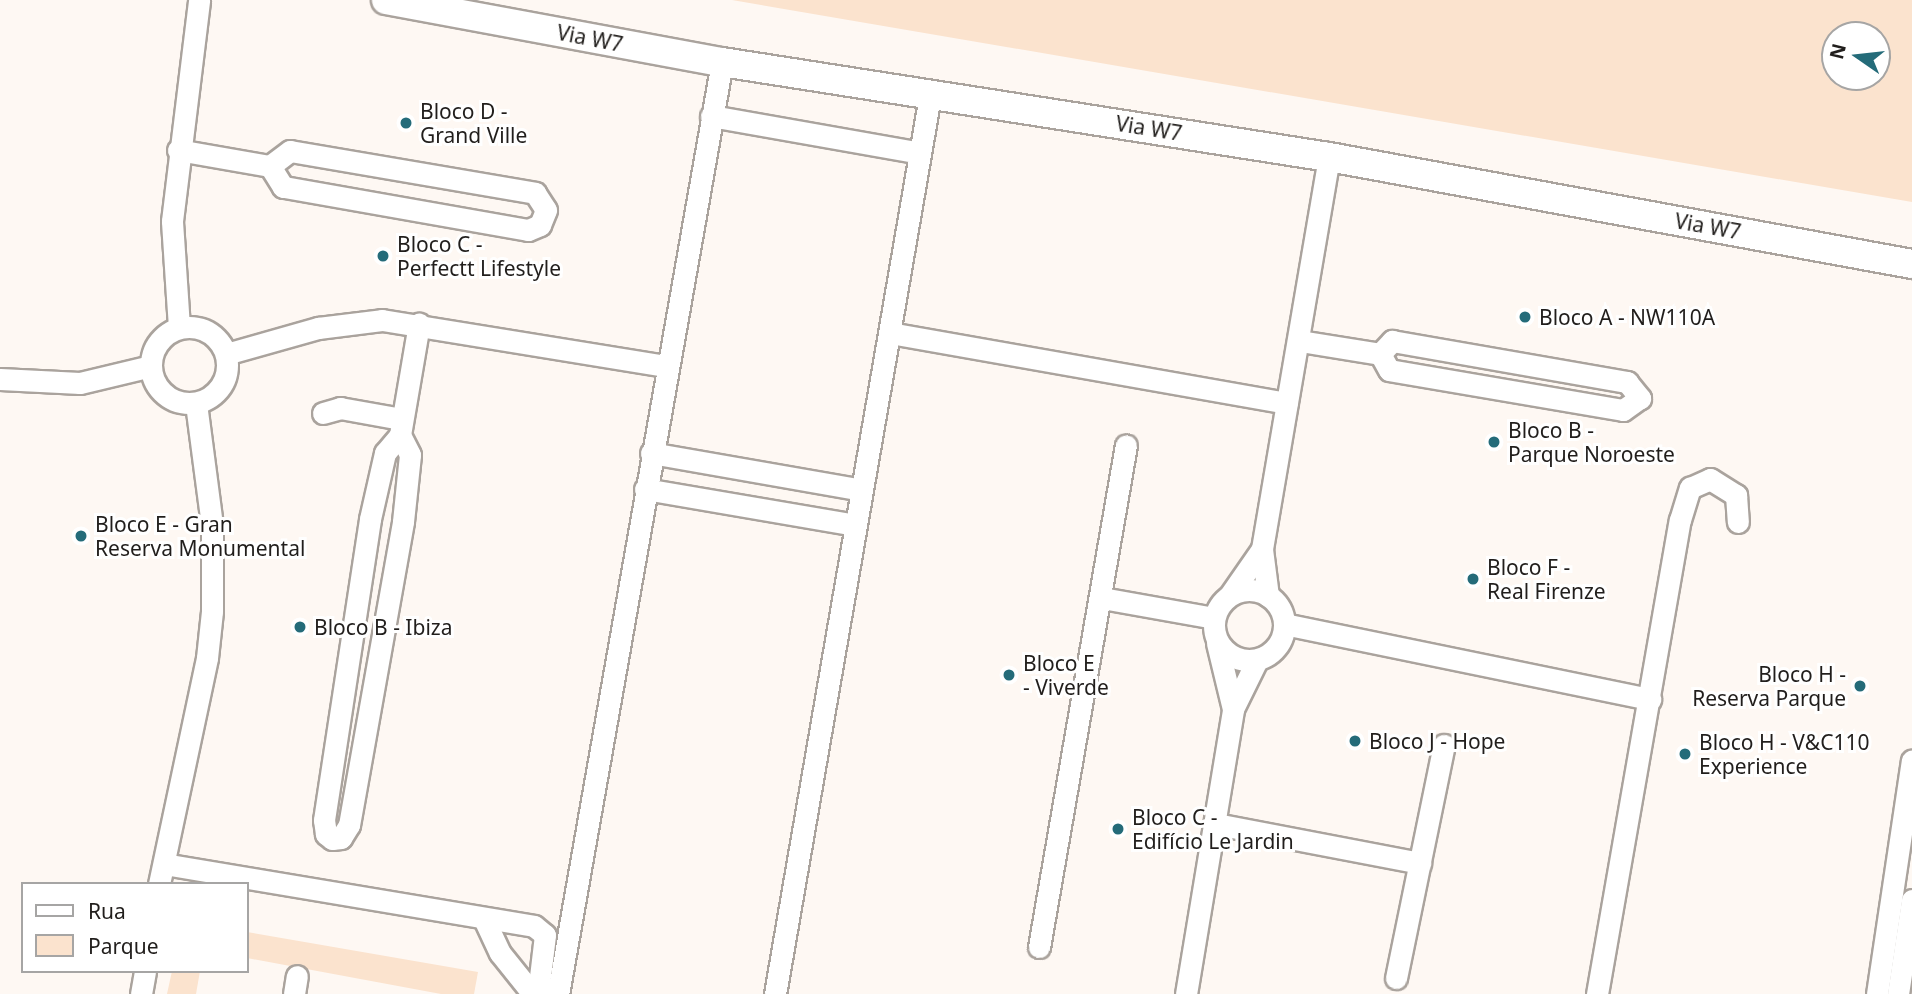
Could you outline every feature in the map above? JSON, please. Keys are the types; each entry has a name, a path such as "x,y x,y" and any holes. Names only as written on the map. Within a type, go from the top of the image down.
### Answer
{"main road":[{"name":"Via W7","path":"386,0 722,62 1329,157 1912,264"}],"street":[{"path":"180,327 172,221 178,150 199,0"},
{"path":"558,994 666,366 722,62"},
{"path":"775,994 930,96"},
{"path":"711,116 920,153"},
{"path":"178,150 270,166 290,151 535,193 546,211 540,225 528,230 283,187 270,166"},
{"path":"1268,596 1262,549 1300,341 1329,157"},
{"path":"226,354 348,322 419,324 666,366"},
{"path":"401,427 410,455 403,522 349,825 341,838 331,839 323,828 370,519 385,453 401,427 419,324"},
{"path":"180,327 208,331 226,354 224,379 218,390 196,402 165,395 151,366 162,338 180,327"},
{"path":"890,333 1287,403"},
{"path":"1300,341 1380,354"},
{"path":"1392,341 1627,382 1640,398 1623,411 1389,370 1380,354 1392,341"},
{"path":"0,379 80,383 151,366"},
{"path":"196,402 212,525 212,611 207,658 162,874 217,882"},
{"path":"323,413 340,408 401,427"},
{"path":"1039,947 1102,598 1126,445"},
{"path":"651,453 862,491"},
{"path":"1597,994 1680,520 1690,488 1710,479 1736,495 1738,522"},
{"path":"645,489 855,525"},
{"path":"1233,709 1214,618 1262,549"},
{"path":"1186,994 1233,709 1257,660 1277,647 1284,624 1277,603 1268,596 1249,590 1230,594"},
{"path":"1102,598 1214,618"},
{"path":"1284,624 1650,699"},
{"path":"1217,641 1233,658 1257,660"},
{"path":"1396,978 1444,745"},
{"path":"1877,994 1912,767"},
{"path":"1216,824 1420,863"},
{"path":"248,887 541,929 544,955 535,994"},
{"path":"1898,994 1912,900"},
{"path":"485,921 500,953 535,994"},
{"path":"141,994 145,973"}],"green space":[{"path":"732,0 1912,0 1912,202"},
{"path":"248,932 478,972 474,994 441,994 248,958"},
{"path":"172,973 200,973 196,994 167,994"}],"place":[{"name":"Bloco D - Grand Ville","path":"406,123"},
{"name":"Bloco C - Perfectt Lifestyle","path":"383,256"},
{"name":"Bloco A - NW110A","path":"1525,317"},
{"name":"Bloco B - Parque Noroeste","path":"1494,442"},
{"name":"Bloco E - Gran Reserva Monumental","path":"81,536"},
{"name":"Bloco F - Real Firenze","path":"1473,579"},
{"name":"Bloco B - Ibiza","path":"300,627"},
{"name":"Bloco E - Viverde","path":"1009,675"},
{"name":"Bloco H - Reserva Parque","path":"1860,686"},
{"name":"Bloco J - Hope","path":"1355,741"},
{"name":"Bloco H - V&C110 Experience","path":"1685,754"},
{"name":"Bloco C - Edifício Le Jardin","path":"1118,829"}]}
